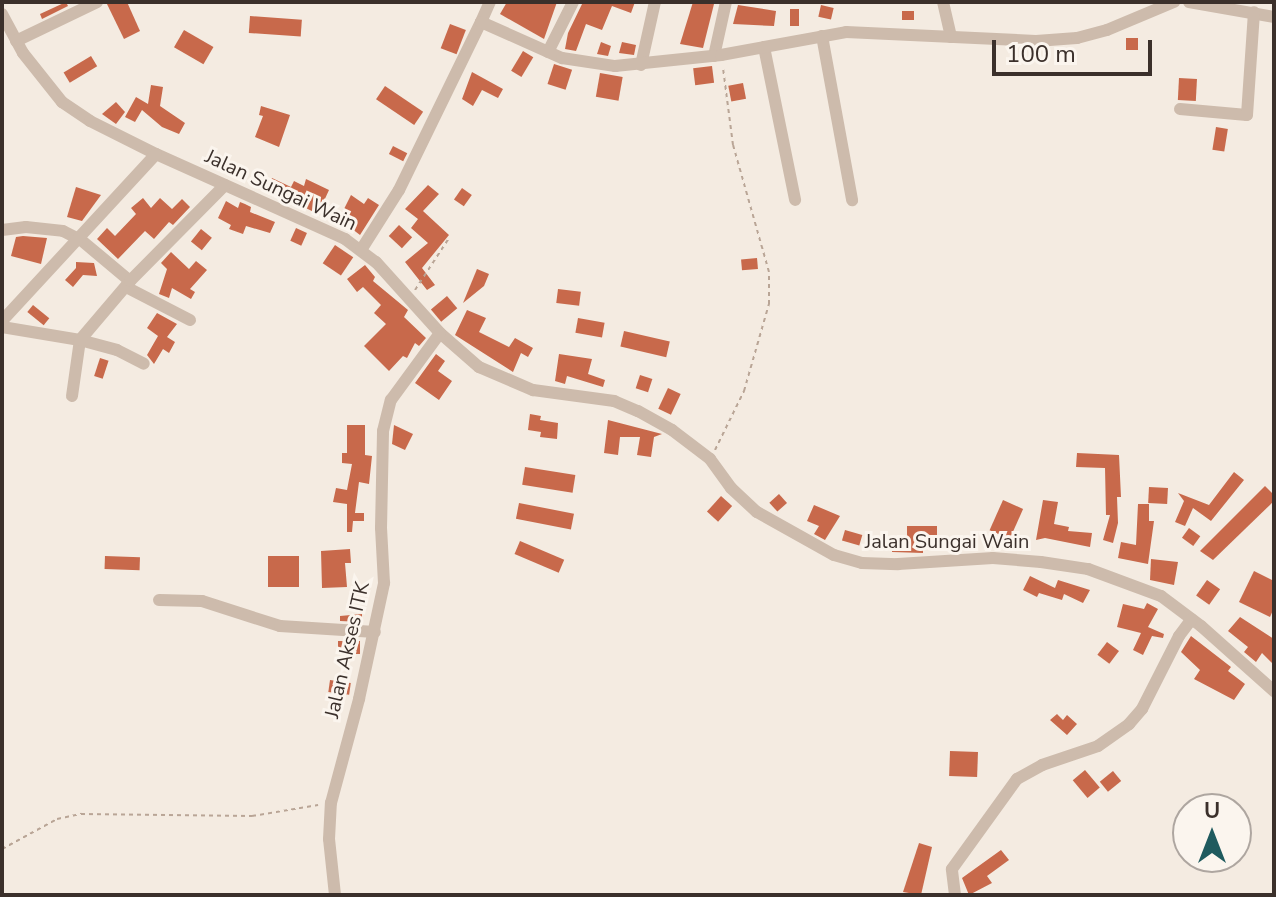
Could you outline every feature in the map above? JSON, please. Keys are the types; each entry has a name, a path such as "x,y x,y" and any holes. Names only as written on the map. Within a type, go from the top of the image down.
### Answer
{"street":[{"path":"16,41 97,2"},
{"path":"361,250 399,190 490,2"},
{"path":"548,52 573,2"},
{"path":"641,65 655,2"},
{"path":"718,55 726,2"},
{"path":"943,2 951,37"},
{"path":"481,22 548,52 591,64 641,65 860,31 1036,41 1077,38 1107,30 1174,2"},
{"path":"1189,2 1274,17"},
{"path":"1180,109 1247,115 1254,12"},
{"name":"Jalan Sungai Wain","path":"2,14 16,41 62,102 90,121 156,154 292,213 361,250 470,361 507,381 533,390 614,401 672,430 710,459 731,488 757,512 834,555 862,563 993,558 1088,569 1161,596 1274,691"},
{"path":"822,36 852,200"},
{"path":"764,47 795,200"},
{"path":"2,321 81,240 156,154"},
{"path":"72,396 80,340 128,284 225,185"},
{"path":"2,230 44,228 63,231 81,240 128,284 190,320"},
{"path":"2,327 80,340 117,350 144,364"},
{"name":"Jalan Akses ITK","path":"335,895 329,839 331,803 375,632 384,583 381,455 386,411 406,376 440,333"},
{"path":"159,600 202,601 280,626 375,632"},
{"path":"955,895 952,869 1017,779 1042,765 1098,746 1129,724 1142,709 1179,636 1192,619"}],"path":[{"path":"710,459 744,391 769,304 769,272 733,145 718,55"},
{"path":"410,297 449,238"},
{"path":"2,849 57,819 81,814 252,816 331,803"}],"building":[{"path":"66,2 68,6 42,19 40,14"},
{"path":"106,2 127,2 140,31 124,39"},
{"path":"507,2 557,2 544,39 500,14"},
{"path":"583,2 635,2 631,13 612,6 602,30 586,24 576,51 565,49 568,33"},
{"path":"693,2 714,4 703,48 680,44"},
{"path":"738,5 776,11 774,26 733,24"},
{"path":"821,5 834,8 831,20 818,17"},
{"path":"790,9 799,9 799,26 790,26"},
{"path":"902,11 914,11 914,20 902,20"},
{"path":"250,16 302,20 301,37 249,33"},
{"path":"450,24 466,30 457,54 441,48"},
{"path":"184,30 213,47 203,64 174,47"},
{"path":"1126,38 1138,38 1138,50 1126,50"},
{"path":"601,42 611,46 608,56 597,54"},
{"path":"622,42 636,45 634,55 619,53"},
{"path":"523,51 533,57 521,77 511,71"},
{"path":"91,56 97,66 70,83 64,72"},
{"path":"554,64 572,70 566,90 548,84"},
{"path":"712,66 714,83 695,85 693,68"},
{"path":"472,72 503,89 498,98 482,90 473,106 462,99"},
{"path":"600,73 623,77 618,101 596,97"},
{"path":"1179,78 1197,79 1196,101 1178,100"},
{"path":"743,83 746,99 731,102 728,86"},
{"path":"151,85 163,87 160,106 185,123 179,134 162,127 142,110 135,122 125,117 136,97 148,104"},
{"path":"385,86 423,112 414,125 376,99"},
{"path":"116,102 125,112 116,124 102,114"},
{"path":"261,106 290,115 279,147 255,137 263,116 259,115"},
{"path":"1216,127 1228,129 1224,152 1212,150"},
{"path":"393,146 407,153 403,161 389,154"},
{"path":"272,178 291,187 294,181 304,186 306,179 329,190 318,214 277,194 275,197 265,192"},
{"path":"428,185 439,194 423,211 449,235 422,268 435,285 427,290 405,262 428,243 411,228 418,219 405,209"},
{"path":"76,187 101,195 82,221 67,217"},
{"path":"462,188 472,195 464,206 454,199"},
{"path":"351,195 364,204 368,198 379,205 360,235 339,219"},
{"path":"143,198 151,208 160,198 172,209 182,199 190,207 173,225 169,222 154,239 145,231 118,259 97,239 107,228 115,236 136,214 131,208"},
{"path":"226,201 238,208 240,202 245,204 251,207 250,212 275,222 270,233 246,226 243,234 229,229 231,225 218,218"},
{"path":"399,225 412,237 402,248 389,236"},
{"path":"296,228 307,233 301,246 290,241"},
{"path":"201,229 212,238 202,250 191,241"},
{"path":"16,237 47,238 41,264 11,256"},
{"path":"335,245 353,257 341,276 323,263"},
{"path":"171,252 189,269 196,261 207,270 190,289 195,292 191,299 172,288 169,298 159,294 167,269 161,263"},
{"path":"757,258 758,269 742,270 741,259"},
{"path":"76,262 94,263 97,276 83,275 73,287 65,280 76,268"},
{"path":"365,265 375,277 373,281 408,310 404,317 426,338 419,346 415,343 407,358 403,356 389,371 364,346 386,324 374,313 381,305 363,287 357,292 347,279"},
{"path":"477,269 489,274 484,286 463,303"},
{"path":"558,289 581,292 579,306 556,303"},
{"path":"447,296 457,308 441,322 431,309"},
{"path":"33,305 49,318 44,325 27,312"},
{"path":"467,310 486,318 479,332 509,347 515,338 533,348 528,357 521,353 513,372 455,335"},
{"path":"157,313 177,324 167,337 175,342 169,353 163,349 154,364 147,355 158,336 147,328"},
{"path":"578,318 605,323 602,337 575,333"},
{"path":"624,331 670,342 666,357 620,347"},
{"path":"436,354 445,361 438,371 452,381 439,400 415,383"},
{"path":"559,354 592,359 588,374 605,380 603,387 567,376 565,384 555,381"},
{"path":"100,358 109,361 103,379 94,376"},
{"path":"640,375 652,379 648,392 636,388"},
{"path":"668,388 681,394 671,415 658,409"},
{"path":"530,414 541,416 540,420 558,423 557,439 540,437 541,432 528,430"},
{"path":"608,420 662,434 654,437 651,457 637,455 640,437 620,437 618,455 604,453"},
{"path":"347,425 365,425 365,455 372,456 369,484 359,482 355,513 364,513 364,521 353,521 352,532 347,532 347,504 333,502 336,488 347,490 352,464 342,463 342,453 347,453"},
{"path":"394,425 413,434 405,450 392,444"},
{"path":"1077,453 1119,455 1121,497 1117,497 1118,523 1113,543 1103,540 1110,515 1106,515 1105,468 1076,467"},
{"path":"525,467 575,475 573,493 522,485"},
{"path":"1234,472 1244,480 1211,521 1193,508 1185,526 1175,522 1184,501 1178,493 1209,505"},
{"path":"1265,486 1274,495 1274,501 1213,560 1200,551"},
{"path":"1149,487 1168,488 1167,504 1148,503"},
{"path":"779,494 787,503 777,512 769,503"},
{"path":"721,496 732,506 718,522 707,512"},
{"path":"1003,500 1023,509 1010,539 990,530"},
{"path":"1043,500 1058,502 1054,524 1069,527 1068,531 1092,533 1090,547 1045,538 1036,540"},
{"path":"519,503 574,514 571,529 516,519"},
{"path":"1138,504 1149,504 1149,521 1154,521 1148,564 1118,558 1121,542 1136,545"},
{"path":"814,505 840,516 825,540 814,534 819,526 807,521"},
{"path":"907,526 937,526 937,549 923,549 923,553 892,552 892,542 899,544 901,538 907,538"},
{"path":"1189,528 1200,536 1193,546 1182,538"},
{"path":"845,530 862,535 859,546 842,541"},
{"path":"520,541 564,560 559,573 515,554"},
{"path":"350,549 351,563 345,563 347,587 322,588 321,551"},
{"path":"105,556 140,557 140,570 105,569"},
{"path":"268,556 299,556 299,587 268,587"},
{"path":"1151,559 1178,562 1174,585 1150,580"},
{"path":"1254,571 1274,581 1274,608 1270,617 1239,602"},
{"path":"1030,576 1055,588 1058,580 1090,590 1083,603 1064,594 1062,600 1039,593 1037,597 1023,590"},
{"path":"1207,580 1220,589 1209,605 1196,596"},
{"path":"1147,603 1158,609 1148,627 1164,634 1163,638 1152,636 1143,655 1133,650 1141,633 1117,627 1123,604 1144,609"},
{"path":"362,614 362,622 340,621 340,616"},
{"path":"1240,617 1274,639 1274,665 1262,653 1256,662 1244,652 1248,647 1228,631"},
{"path":"1191,636 1231,667 1228,671 1245,684 1234,700 1194,679 1200,670 1181,652"},
{"path":"338,641 360,641 360,654 338,654"},
{"path":"1107,642 1119,651 1109,664 1097,655"},
{"path":"330,680 351,683 349,695 328,692"},
{"path":"1057,714 1063,720 1067,715 1077,724 1067,735 1050,720"},
{"path":"950,751 978,752 977,777 949,776"},
{"path":"1085,770 1100,788 1088,798 1073,780"},
{"path":"1113,771 1121,781 1108,792 1100,782"},
{"path":"919,843 932,847 921,895 903,892"},
{"path":"1001,850 1009,860 987,876 992,883 969,895 962,878"}]}
